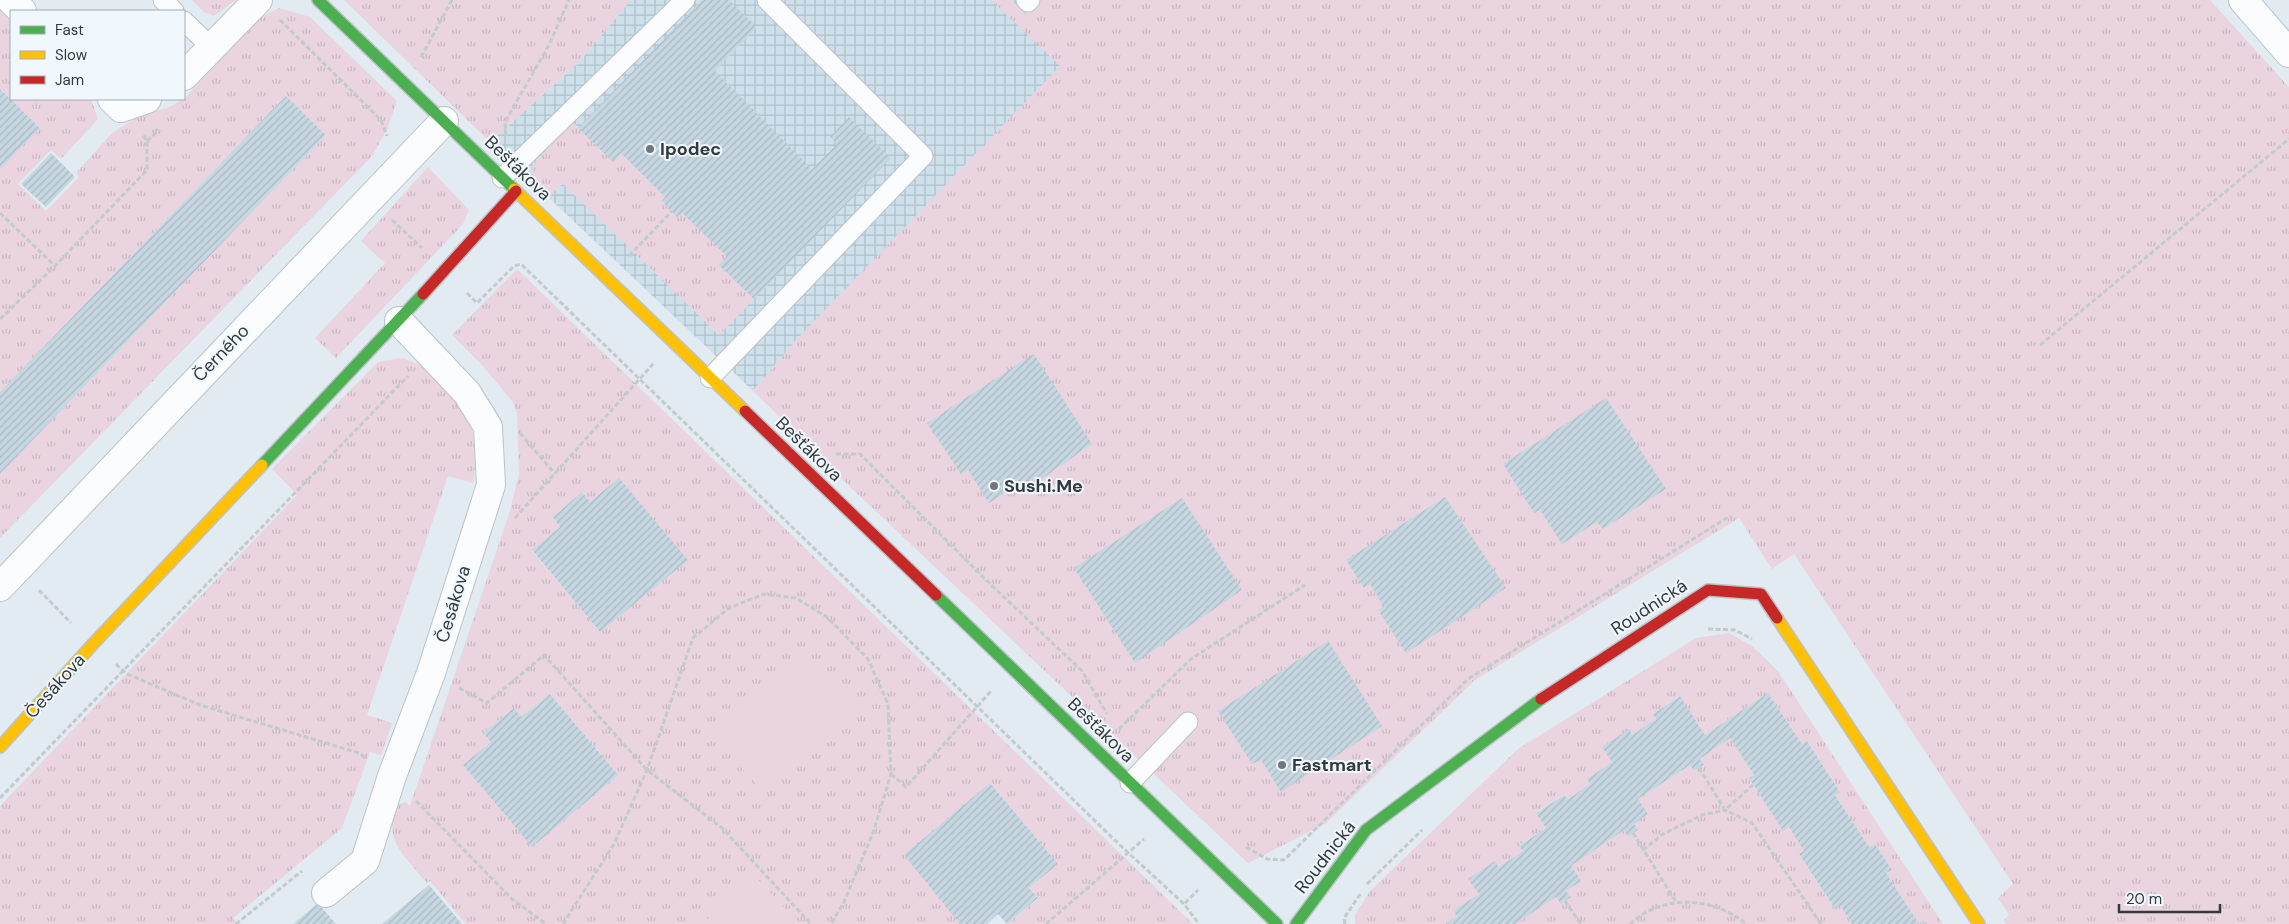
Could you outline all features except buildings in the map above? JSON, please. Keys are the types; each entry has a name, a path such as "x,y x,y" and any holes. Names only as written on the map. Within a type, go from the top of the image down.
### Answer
{"street":[{"path":"11,0 21,10"},
{"name":"Bešťákova","path":"318,0 444,121 505,175 516,191 1276,924"},
{"path":"2243,0 2289,53"},
{"path":"185,75 211,47 266,7"},
{"path":"117,103 139,100"},
{"name":"Černého","path":"9,577 444,121"},
{"name":"Česákova","path":"0,747 93,644 399,321 516,191"},
{"name":"Česákova","path":"326,893 366,860 392,776 431,673 491,485 488,427 467,393 399,321"},
{"name":"Roudnická","path":"1296,924 1366,830 1557,688 1708,590 1761,594 1979,924"}],"lane":[{"path":"162,0 173,10"},
{"path":"505,175 685,0"},
{"path":"710,378 923,156 767,0"},
{"path":"1026,0 1028,2 1030,0"},
{"path":"185,22 211,47"},
{"path":"1130,783 1188,722"}],"path":[{"path":"406,85 452,0"},
{"path":"505,175 505,122 549,45 569,0"},
{"path":"266,7 381,120 387,136 384,144"},
{"path":"0,319 55,266 147,170 147,142 117,103"},
{"path":"2040,345 2289,139"},
{"path":"369,198 477,303 514,266 521,264 639,380 1184,904 1199,924"},
{"path":"629,257 672,211"},
{"path":"0,213 55,266"},
{"path":"622,250 636,263"},
{"path":"512,521 673,342"},
{"path":"0,798 430,354"},
{"path":"834,454 860,454 986,580 1082,672 1117,731 1152,760"},
{"path":"1241,845 1267,859 1284,860 1468,679 1730,516"},
{"path":"9,577 123,670 200,705 359,753 392,776 512,899 546,924"},
{"path":"1117,731 1192,659 1305,585"},
{"path":"562,924 614,844 647,770 693,638 730,608 764,594 796,598 827,617 868,659 888,704 891,774 873,833 844,902 831,924"},
{"path":"1699,629 1735,630 1758,641"},
{"path":"431,673 487,703 544,655 647,770 722,828 811,924"},
{"path":"891,774 906,787 1011,668"},
{"path":"1699,768 1724,810 1752,822 1821,924"},
{"path":"1643,850 1663,834 1702,815 1724,810 1753,785"},
{"path":"1046,924 1167,818"},
{"path":"1345,924 1344,918 1367,885 1423,829"},
{"path":"1633,834 1676,902"},
{"path":"236,924 308,866"},
{"path":"1184,904 1203,884"},
{"path":"1565,901 1581,924"},
{"path":"1630,924 1642,912 1676,902 1698,903 1732,913 1746,924"}],"shaded area":[{"path":"631,0 1161,0 798,338 753,391 490,142 577,64"}],"green space":[{"path":"192,0 236,0 214,16 204,12"},
{"path":"344,0 631,0 577,64 490,142"},
{"path":"991,0 1011,0 1027,15 1041,0 2210,0 2289,87 2289,924 2006,924 2004,920 2009,915 1998,898 2013,884 1794,554 1772,569 1739,518 1475,680 1325,824 1248,863 808,447 753,391 798,338 1060,66"},
{"path":"0,7 10,17 10,99 0,89"},
{"path":"279,8 310,17 397,101 387,129 373,155 0,538 0,474 326,135 286,96 0,392 0,168 40,128 11,100 91,100 98,119 61,159 51,150 18,184 46,211 79,177 76,173 112,133 141,115 167,108 185,100 259,18"},
{"path":"572,121 613,162 621,153 665,197 662,201 679,217 682,213 727,256 719,265 754,299 719,335 563,184 548,197 534,181 532,166"},
{"path":"428,167 469,210 463,224 336,358 315,338 385,263 361,241"},
{"path":"517,269 1193,924 1007,924 1038,899 1029,888 1058,864 990,783 960,924 466,924 430,881 427,883 404,856 398,847 392,827 399,804 406,802 410,806 509,514 519,474 517,413 513,402 481,364 452,335","holes":["582,492 590,502 687,560 600,632 532,551 560,527 553,517","550,694 618,775 531,846 464,765 491,742 484,732 514,708 521,717"]},
{"path":"403,358 422,366 456,398 468,416 477,448 473,483 448,476 367,715 392,723 381,755 370,752 342,828 233,918 237,924 0,924 0,806 297,495 272,469 378,362"},
{"path":"1729,633 1752,646 1778,671 1943,924 1927,924 1924,920 1919,924 1886,873 1892,870 1875,844 1869,847 1835,795 1840,791 1807,741 1802,744 1768,693 1705,735 1679,696 1653,714 1656,719 1632,735 1629,730 1612,762 1588,779 1590,784 1567,800 1563,795 1536,812 1546,828 1519,845 1523,851 1499,867 1495,862 1479,894 1454,911 1457,916 1445,924 1355,924 1355,915 1370,891 1518,749 1696,638"},
{"path":"806,652 855,708 761,790 712,734"},
{"path":"1730,738 1754,775 1749,778 1753,785 1783,830 1789,827 1804,851 1799,855 1834,908 1840,905 1852,924 1515,924 1556,897 1561,904 1570,898 1566,891 1571,866 1624,830 1628,837 1638,831 1634,824 1648,814 1638,799 1690,765 1694,771 1704,766 1700,759"},
{"path":"754,875 797,921 794,924 702,924"}],"traffic: fast":[{"path":"318,0 514,189"},
{"path":"262,465 423,294"},
{"path":"936,595 1277,924"},
{"path":"1296,924 1366,830 1541,699"}],"traffic: slow":[{"path":"514,189 745,411"},
{"path":"0,747 93,644 262,465"},
{"path":"1777,618 1979,924"}],"traffic: jam":[{"path":"423,294 516,191"},
{"path":"745,411 936,595"},
{"path":"1541,699 1708,590 1761,594 1777,618"}],"place":[{"name":"Ipodec","path":"650,149"},
{"name":"Sushi.Me","path":"994,486"},
{"name":"Fastmart","path":"1282,765"}]}
